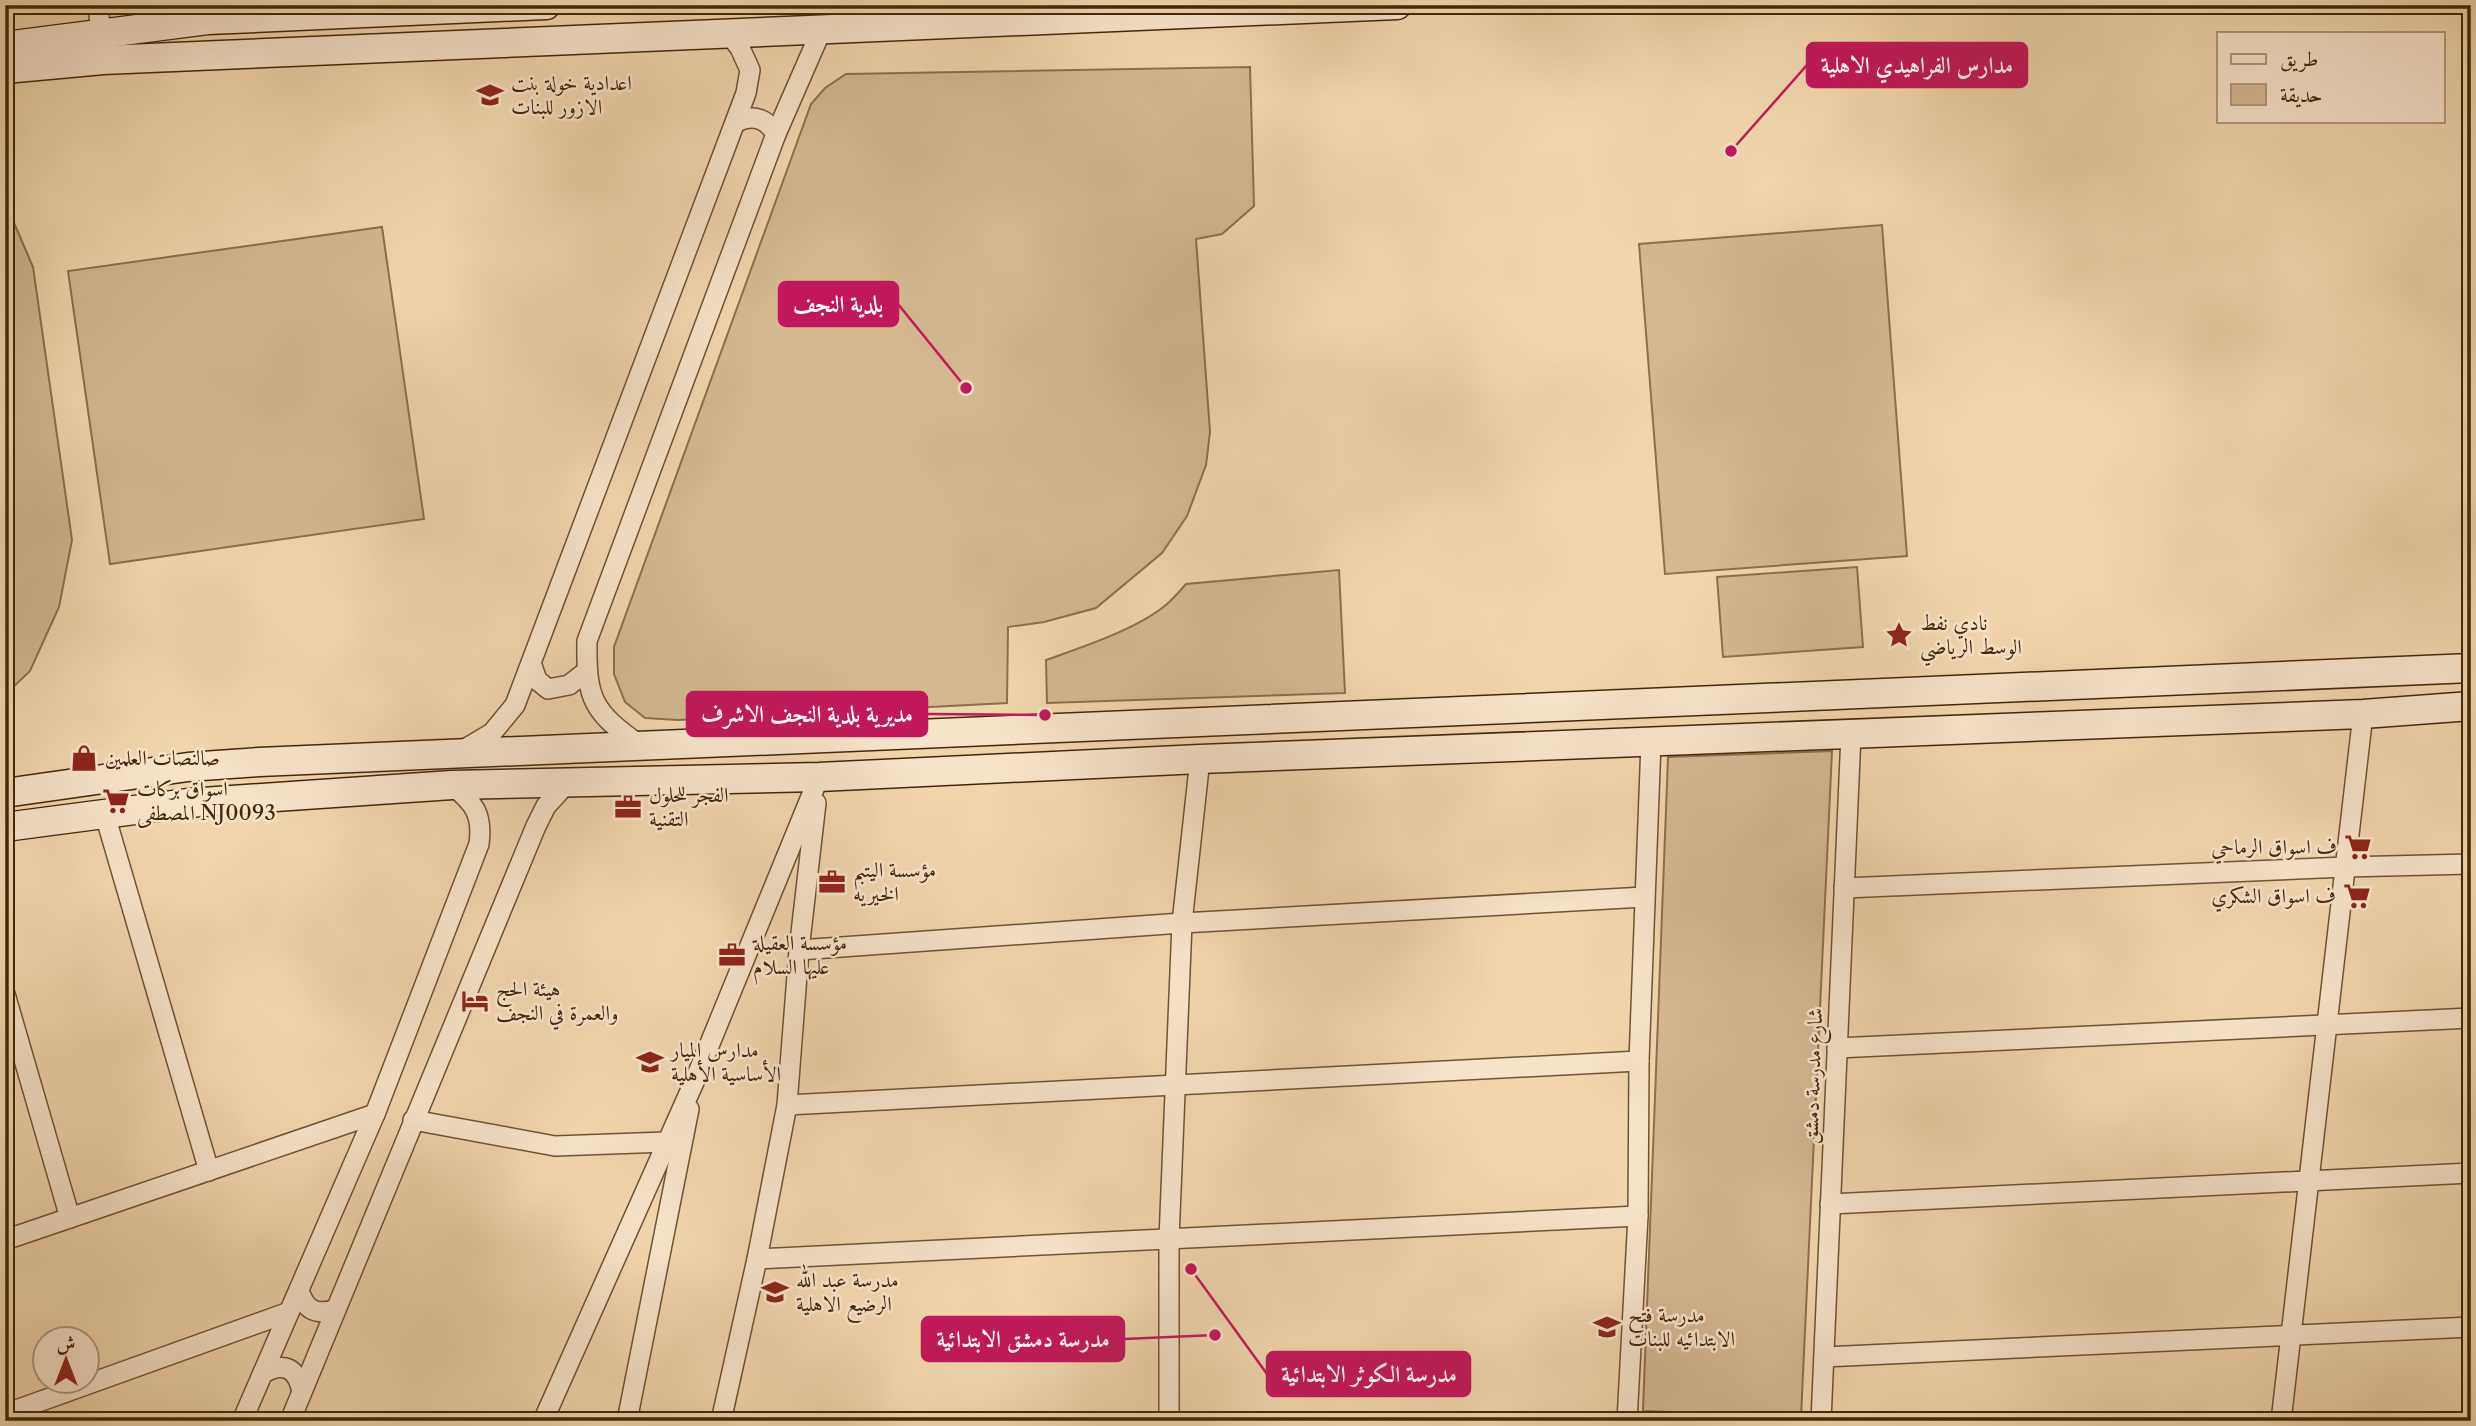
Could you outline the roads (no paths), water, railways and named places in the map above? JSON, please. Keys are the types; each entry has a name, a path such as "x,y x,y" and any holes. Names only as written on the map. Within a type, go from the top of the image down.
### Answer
{"street":[{"path":"98,5 102,47"},
{"path":"5,69 208,20 546,5"},
{"path":"5,46 341,51 1397,5"},
{"path":"339,15 333,19 329,33 331,40 341,51"},
{"path":"640,746 606,717 591,697 587,671 587,641 776,134 821,31"},
{"path":"458,753 492,733 515,705 736,122 746,93 750,70 740,48 729,34"},
{"path":"736,122 745,117 756,118 769,123 776,134"},
{"path":"531,663 537,680 548,689 569,685 587,671"},
{"path":"5,793 188,767 259,762 2471,668"},
{"path":"5,827 188,803 452,785 819,777 1370,752 2363,715 2471,706"},
{"path":"1370,752 1361,733 1366,720 1373,715"},
{"path":"2281,1421 2363,715"},
{"path":"1311,755 1322,737 1319,723 1313,717"},
{"name":"شارع مدرسة دمشق","path":"1821,1421 1851,734"},
{"path":"1627,1421 1638,1216 1639,1061 1651,742"},
{"path":"1169,1421 1169,1239 1182,923 1200,759"},
{"path":"253,797 247,781 248,774 259,762"},
{"path":"188,767 194,772 197,787 188,803"},
{"path":"721,1421 757,1259 787,1105 799,950 819,777"},
{"path":"542,1421 695,1080 819,777"},
{"path":"290,1421 536,826 546,806 566,784"},
{"path":"242,1421 375,1114 480,844 478,813 470,800 452,785"},
{"path":"105,815 209,1171"},
{"path":"1844,888 2471,864"},
{"path":"799,950 1182,923 1644,897"},
{"path":"5,994 70,1218"},
{"path":"1837,1048 2471,1018"},
{"path":"787,1105 1639,1061"},
{"path":"627,1421 695,1080"},
{"path":"5,1240 375,1114"},
{"path":"413,1120 555,1146 666,1142"},
{"path":"1830,1204 2471,1172"},
{"path":"757,1259 1638,1216"},
{"path":"299,1290 302,1302 311,1310 323,1313 335,1310"},
{"path":"5,1418 289,1311"},
{"path":"1824,1357 2471,1327"},
{"path":"262,1373 275,1367 288,1368 299,1377 302,1391"}],"place":[{"name":"اعدادية خولة بنت الازور للبنات","path":"490,95"},
{"name":"مدارس الفراهيدي الاهلية","path":"1731,151"},
{"name":"بلدية النجف","path":"966,388"},
{"name":"نادي نفط الوسط الرياضي","path":"1899,635"},
{"name":"مديرية بلدية النجف الاشرف","path":"1045,715"},
{"name":"صالنصات العلمين","path":"84,758"},
{"name":"اسواق بركات المصطفى NJ0093","path":"116,801"},
{"name":"الفجر للحلول التقنية","path":"628,807"},
{"name":"ف اسواق الرماحي","path":"2358,847"},
{"name":"مؤسسة اليتبم الخيريه","path":"832,882"},
{"name":"ف اسواق الشكري","path":"2357,896"},
{"name":"مؤسسة العقيلة عليها السلام","path":"732,955"},
{"name":"هيئة الحج والعمرة في النجف","path":"475,1001"},
{"name":"مدارس الميار الأساسية الأهلية","path":"650,1062"},
{"name":"مدرسة الكوثر الابتدائية","path":"1191,1269"},
{"name":"مدرسة عبد الله الرضيع الاهلية","path":"775,1292"},
{"name":"مدرسة فتح الابتدائيه للبنات","path":"1607,1327"},
{"name":"مدرسة دمشق الابتدائية","path":"1215,1335"}]}
